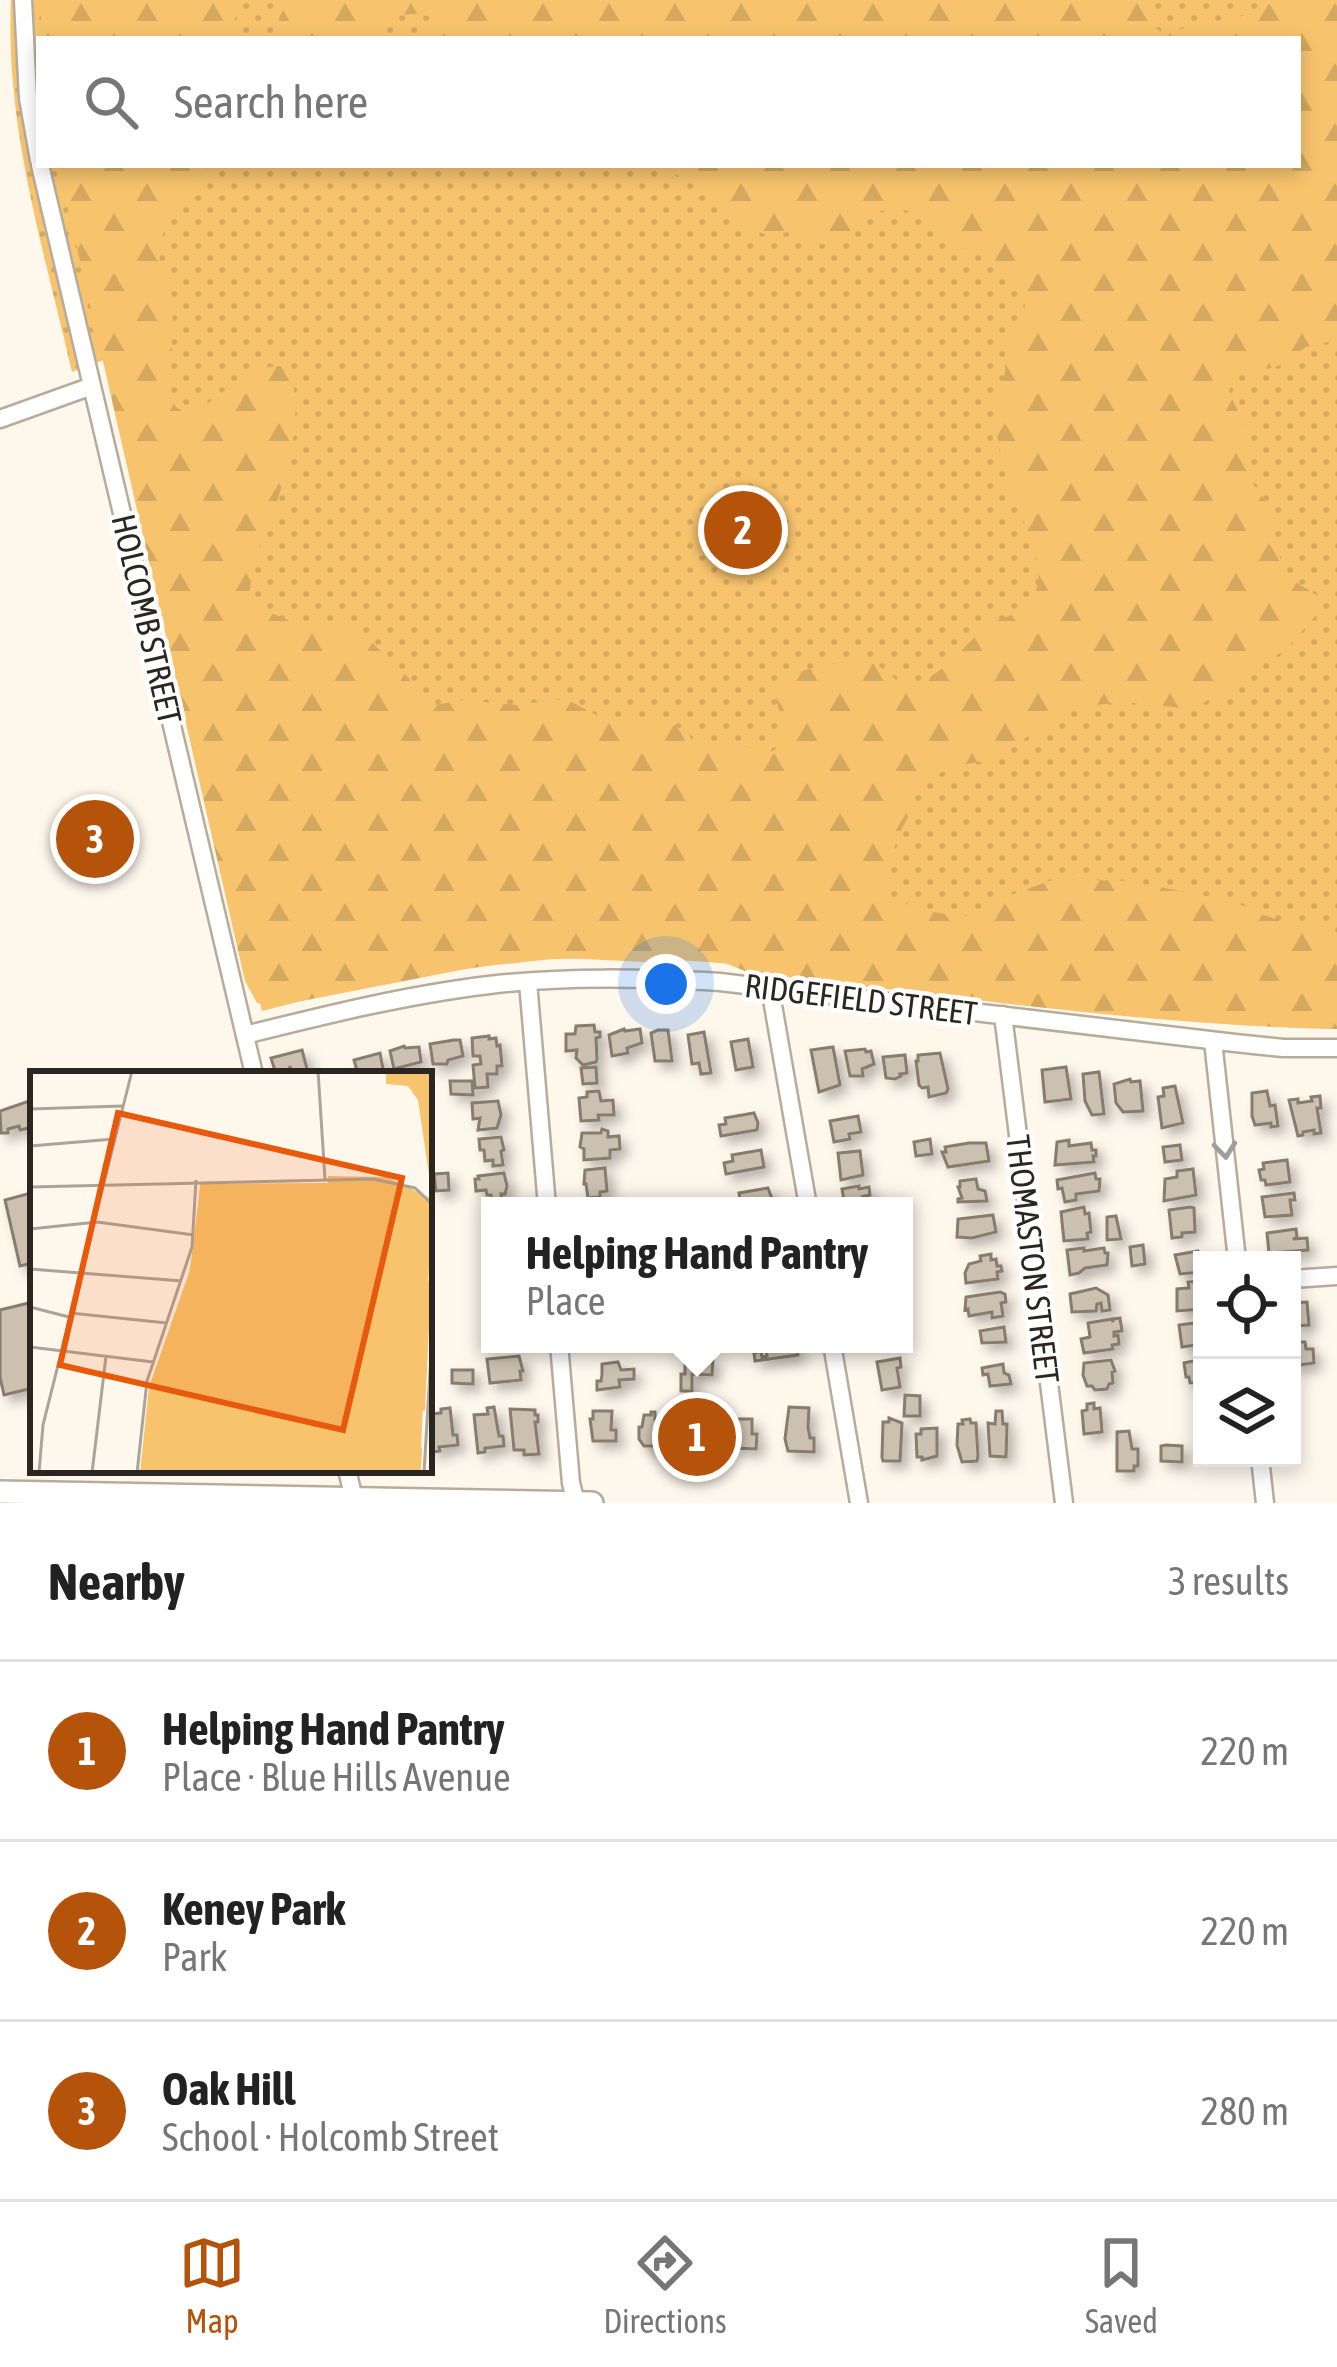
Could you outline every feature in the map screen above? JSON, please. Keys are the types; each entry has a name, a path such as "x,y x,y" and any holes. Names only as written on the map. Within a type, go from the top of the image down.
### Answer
{"main road":[{"path":"0,1492 139,1499 592,1503"}],"street":[{"name":"HOLCOMB STREET","path":"23,0 26,81 36,139"},
{"name":"HOLCOMB STREET","path":"41,168 253,1071"},
{"path":"0,418 92,386"},
{"name":"RIDGEFIELD STREET","path":"244,1035 389,1000 528,982 646,978 770,988 1213,1041 1337,1048"},
{"path":"528,982 546,1197"},
{"path":"770,988 806,1197"},
{"name":"THOMASTON STREET","path":"1003,1016 1064,1503"},
{"path":"1213,1041 1236,1251"},
{"path":"1301,1279 1337,1276"},
{"path":"560,1353 576,1503"},
{"path":"834,1353 860,1503"},
{"path":"1260,1467 1264,1503"}],"green space":[{"path":"11,0 1337,0 1337,1029 1240,1025 748,965 650,958 553,959 456,969 360,986 262,1011 107,359 72,372 29,188 14,94"},
{"path":"41,0 246,0 232,24 233,36 41,36"},
{"path":"290,0 1152,0 1155,27 1162,33 1252,14 1277,0 1337,0 1337,340 1306,347 1282,365 1241,368 1233,374 1229,392 1245,426 1248,477 1267,503 1282,566 1297,583 1323,599 1323,608 1285,650 1202,704 1183,708 1124,702 1085,706 1059,716 994,759 956,766 919,782 912,789 908,817 887,871 887,890 892,899 962,917 1055,879 1127,881 1233,901 1279,920 1308,922 1337,934 1337,1029 1043,1008 750,973 715,959 527,960 276,1006 257,1003 245,981 59,168 206,168 167,215 159,254 173,298 171,398 176,407 194,413 250,374 275,366 289,367 294,387 292,448 252,572 250,601 257,607 307,628 339,623 363,634 408,677 419,695 435,705 464,700 516,705 566,699 611,723 659,718 685,731 698,746 734,744 771,752 779,747 775,691 782,678 826,665 863,662 877,665 899,681 923,680 945,667 981,631 1020,611 1033,597 1038,585 1036,558 1008,479 996,426 1006,348 1025,304 1019,286 993,260 960,246 918,213 889,210 870,214 857,224 850,241 821,244 791,233 756,231 668,168 1301,168 1301,36 436,36 429,16 410,14 386,22 368,36 275,36"}],"building":[{"path":"594,1025 595,1032 600,1032 597,1059 583,1065 576,1058 577,1050 566,1051 566,1034 575,1034 576,1026"},
{"path":"640,1029 642,1043 627,1048 628,1053 612,1056 609,1035"},
{"path":"668,1030 672,1061 655,1061 651,1033"},
{"path":"704,1032 711,1073 701,1074 699,1063 692,1064 688,1035"},
{"path":"489,1036 500,1045 502,1066 497,1066 497,1074 487,1074 488,1087 475,1088 473,1065 481,1064 480,1056 473,1056 472,1038"},
{"path":"748,1039 753,1067 736,1070 731,1042"},
{"path":"460,1040 463,1056 447,1064 433,1064 430,1044"},
{"path":"419,1047 421,1062 394,1069 390,1051"},
{"path":"833,1047 840,1085 819,1092 811,1050"},
{"path":"302,1050 307,1069 291,1071 290,1066 289,1071 275,1071 271,1058"},
{"path":"845,1051 871,1051 874,1064 862,1069 863,1076 850,1076"},
{"path":"380,1053 383,1071 357,1071 354,1060"},
{"path":"940,1053 948,1089 929,1097 928,1087 919,1085 916,1061 918,1055"},
{"path":"905,1055 907,1073 886,1078 883,1057"},
{"path":"596,1067 597,1083 583,1084 581,1068"},
{"path":"1066,1067 1071,1099 1045,1102 1042,1070"},
{"path":"1099,1072 1104,1114 1092,1115 1085,1101 1083,1074"},
{"path":"450,1081 472,1081 473,1095 451,1094"},
{"path":"1140,1081 1143,1111 1123,1112 1116,1103 1114,1084"},
{"path":"1175,1086 1183,1123 1162,1128 1158,1097 1164,1096 1163,1088"},
{"path":"599,1091 601,1101 613,1100 614,1115 581,1121 579,1098"},
{"path":"1267,1091 1278,1126 1255,1125 1252,1116 1252,1093"},
{"path":"1320,1096 1321,1133 1314,1134 1314,1130 1298,1136 1289,1100 1298,1099 1298,1103"},
{"path":"30,1101 30,1128 20,1130 19,1126 1,1133 0,1111"},
{"path":"498,1101 497,1128 478,1130 480,1118 473,1119 472,1103"},
{"path":"754,1113 757,1130 721,1136 719,1125 726,1124 725,1118"},
{"path":"858,1116 861,1132 834,1142 830,1121"},
{"path":"602,1129 608,1137 619,1136 620,1149 610,1150 610,1158 584,1160 582,1133 601,1133"},
{"path":"501,1137 503,1165 493,1166 493,1160 485,1161 479,1139"},
{"path":"930,1139 932,1154 916,1156 914,1142"},
{"path":"1069,1140 1069,1146 1091,1143 1096,1150 1094,1162 1055,1165 1057,1142"},
{"path":"986,1143 989,1161 948,1167 942,1152 945,1147"},
{"path":"1180,1145 1182,1160 1165,1162 1163,1147"},
{"path":"761,1150 764,1167 726,1174 724,1163 733,1161 732,1155"},
{"path":"860,1151 863,1175 841,1180 838,1153"},
{"path":"1287,1160 1290,1182 1266,1185 1261,1180 1263,1163"},
{"path":"605,1168 607,1191 600,1192 600,1197 588,1197 585,1170"},
{"path":"1193,1169 1196,1195 1164,1201 1165,1179"},
{"path":"448,1173 449,1190 436,1191 434,1174"},
{"path":"504,1173 505,1194 491,1197 486,1190 476,1191 478,1176"},
{"path":"1095,1173 1099,1191 1076,1194 1076,1200 1065,1202 1057,1180"},
{"path":"976,1179 987,1201 958,1202 962,1198 960,1181"},
{"path":"869,1187 870,1195 843,1197 842,1189"},
{"path":"768,1188 771,1197 740,1197 739,1193"},
{"path":"1294,1193 1292,1215 1265,1217 1262,1197"},
{"path":"30,1194 30,1264 20,1266 5,1200"},
{"path":"1084,1207 1085,1214 1089,1213 1088,1239 1064,1241 1061,1212"},
{"path":"1194,1208 1195,1232 1172,1238 1169,1210"},
{"path":"993,1215 996,1232 957,1237 958,1219"},
{"path":"1116,1216 1121,1239 1107,1240 1107,1217"},
{"path":"1296,1229 1293,1239 1307,1238 1308,1250 1269,1251 1267,1233"},
{"path":"1143,1245 1145,1264 1132,1266 1130,1247"},
{"path":"1104,1248 1107,1265 1070,1275 1067,1250"},
{"path":"1193,1252 1193,1273 1180,1274 1175,1255"},
{"path":"991,1254 991,1260 1001,1266 998,1279 966,1283 969,1264"},
{"path":"1188,1282 1193,1282 1193,1310 1177,1311 1177,1289 1189,1288"},
{"path":"1096,1288 1108,1295 1110,1310 1102,1311 1101,1303 1096,1311 1072,1312 1070,1294"},
{"path":"1000,1292 1006,1302 1001,1303 1003,1316 992,1318 992,1312 969,1316 965,1310 966,1297"},
{"path":"1301,1302 1307,1302 1309,1325 1301,1326"},
{"path":"30,1303 30,1389 4,1395 0,1377 0,1310"},
{"path":"1120,1318 1122,1331 1114,1332 1119,1344 1084,1353 1081,1339 1090,1337 1088,1323"},
{"path":"1193,1323 1193,1345 1182,1347 1179,1325"},
{"path":"1004,1327 1006,1342 982,1343 980,1331"},
{"path":"1301,1342 1313,1349 1314,1363 1301,1365"},
{"path":"754,1353 798,1355 755,1361"},
{"path":"519,1356 521,1380 490,1383 487,1359"},
{"path":"900,1358 900,1387 882,1390 877,1362"},
{"path":"685,1359 713,1360 712,1375 692,1374 692,1391 681,1391"},
{"path":"1111,1360 1113,1383 1107,1389 1087,1386 1084,1363"},
{"path":"1193,1361 1193,1383 1186,1377 1184,1363"},
{"path":"618,1362 621,1370 634,1369 634,1379 619,1380 620,1387 597,1390 602,1364"},
{"path":"1003,1364 1011,1384 990,1386 982,1368"},
{"path":"452,1370 473,1370 473,1384 452,1383"},
{"path":"905,1395 920,1396 920,1416 904,1416"},
{"path":"1094,1403 1094,1409 1100,1408 1102,1432 1084,1434 1082,1411"},
{"path":"494,1407 504,1446 478,1453 474,1415 488,1414 487,1408"},
{"path":"789,1407 809,1408 814,1452 788,1451"},
{"path":"450,1408 458,1445 432,1452 432,1414"},
{"path":"510,1409 535,1410 539,1454 514,1450"},
{"path":"593,1411 612,1411 616,1441 593,1441"},
{"path":"996,1411 1002,1411 1003,1424 1007,1424 1006,1457 990,1456 988,1423 995,1424"},
{"path":"651,1412 655,1420 662,1420 661,1429 670,1431 663,1446 644,1446 639,1439 644,1415"},
{"path":"889,1418 902,1423 900,1461 883,1461 883,1422"},
{"path":"735,1419 752,1419 756,1449 734,1448"},
{"path":"970,1419 976,1423 978,1456 977,1461 962,1462 958,1424"},
{"path":"684,1421 711,1422 708,1448 684,1447"},
{"path":"937,1428 937,1456 922,1460 917,1457 916,1434"},
{"path":"1129,1431 1132,1449 1138,1449 1138,1466 1134,1471 1117,1471 1117,1432"},
{"path":"1161,1446 1182,1446 1182,1462 1161,1461"}],"place":[{"name":"Keney Park","path":"743,530"},
{"name":"Oak Hill","path":"95,839"},
{"name":"Helping Hand Pantry","path":"697,1437"}]}
